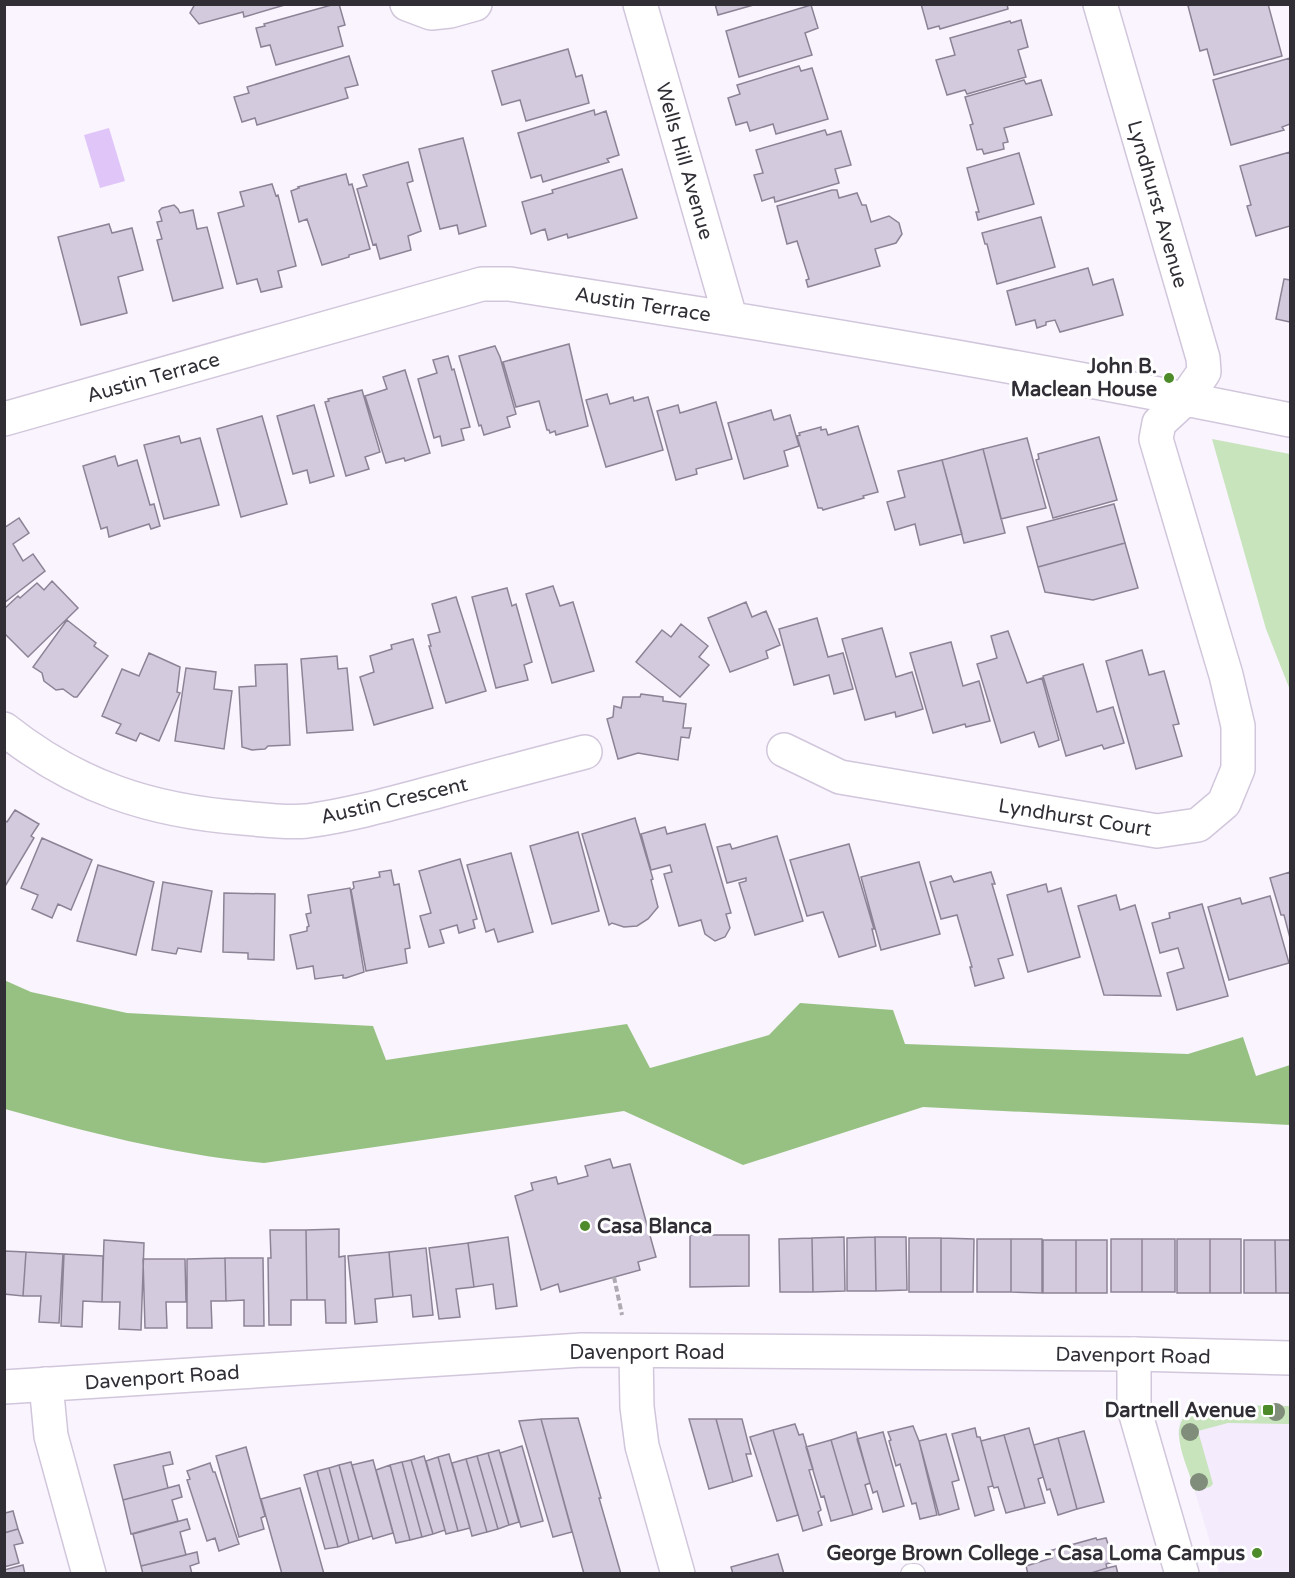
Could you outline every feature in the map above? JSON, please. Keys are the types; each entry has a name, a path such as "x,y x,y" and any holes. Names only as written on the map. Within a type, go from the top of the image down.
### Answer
{"street":[{"path":"407,4 431,13 450,11 475,4"},
{"name":"Wells Hill Avenue","path":"640,4 730,317"},
{"name":"Lyndhurst Avenue","path":"1100,4 1203,358 1204,372 1185,399"},
{"name":"Austin Terrace","path":"4,419 482,284 510,284 730,317 1290,420"},
{"name":"Lyndhurst Court","path":"784,750 840,777 1157,831 1198,825 1224,803 1238,769 1238,726 1226,675 1156,439 1159,423 1185,399"},
{"name":"Austin Crescent","path":"4,729 61,769 135,800 210,816 304,821 358,812 585,752"},
{"name":"Davenport Road","path":"4,1387 582,1350 1134,1354 1290,1358"},
{"path":"636,1352 637,1407 642,1446 678,1574"},
{"path":"1134,1354 1134,1407 1182,1574"},
{"path":"46,1384 51,1436 89,1574"}],"path":[{"path":"614,1277 623,1319"}],"shaded area":[{"path":"109,128 125,181 100,188 84,135"},
{"path":"1210,1405 1290,1406 1290,1573 1219,1573 1178,1434 1180,1422 1186,1413 1195,1407"}],"green space":[{"path":"1212,439 1290,454 1290,690 1266,629"},
{"path":"4,980 31,992 127,1013 373,1026 386,1060 627,1024 650,1068 769,1035 800,1003 893,1010 905,1044 1188,1054 1243,1037 1256,1076 1290,1065 1290,1125 923,1107 743,1165 624,1111 264,1163 165,1149 5,1109"},
{"path":"1210,1405 1290,1406 1290,1422 1289,1424 1228,1423 1198,1431 1213,1484 1195,1491 1182,1451 1179,1438 1180,1427 1184,1417 1194,1410"}],"building":[{"path":"195,4 288,4 244,17 243,12 199,24 190,13"},
{"path":"339,4 345,25 338,27 343,46 276,65 270,45 261,47 256,28"},
{"path":"715,4 757,4 718,15"},
{"path":"921,4 1007,4 1008,9 940,29 939,26 928,29"},
{"path":"1193,4 1268,4 1282,56 1214,75 1207,49 1200,51 1188,6"},
{"path":"811,5 818,28 805,33 812,55 739,77 726,31"},
{"path":"1021,20 1028,47 1018,50 1026,77 967,94 965,90 947,95 936,60 955,55 950,38"},
{"path":"568,49 576,77 582,75 589,103 526,121 520,100 502,105 492,71"},
{"path":"349,56 358,85 345,88 348,98 257,125 255,118 242,122 234,97 249,93 247,87"},
{"path":"1290,58 1290,124 1282,127 1284,130 1231,145 1213,80"},
{"path":"799,66 801,71 812,68 828,119 776,134 773,124 750,131 747,122 736,125 728,98 740,94 737,85"},
{"path":"1024,80 1026,84 1041,80 1052,115 1004,128 1008,142 1003,143 1004,149 984,154 982,149 977,150 970,125 973,124 965,97"},
{"path":"594,110 595,115 606,111 619,155 607,159 609,162 543,182 541,175 531,178 518,133"},
{"path":"825,130 827,135 841,131 851,165 835,169 839,183 775,202 774,197 762,201 754,175 763,173 756,150"},
{"path":"463,138 486,226 459,234 457,225 440,229 419,149"},
{"path":"1290,152 1290,226 1256,236 1247,206 1251,205 1240,166"},
{"path":"1019,153 1034,204 978,220 976,212 979,212 967,168"},
{"path":"408,162 413,181 407,183 421,231 408,236 411,250 380,259 376,244 373,245 357,189 367,186 363,175"},
{"path":"622,169 637,218 568,238 567,234 548,240 545,229 531,234 522,202 553,193 552,190"},
{"path":"346,174 349,185 352,184 370,249 322,265 307,219 299,222 291,191"},
{"path":"272,184 276,196 278,195 296,266 278,271 282,287 261,292 257,279 237,284 218,213 244,206 240,192"},
{"path":"837,190 839,198 857,193 862,205 866,205 871,222 889,216 899,223 902,234 896,243 875,249 880,266 808,287 806,280 809,279 797,241 787,244 777,206"},
{"path":"174,205 180,213 193,210 197,229 207,227 223,288 173,301 157,240 162,239 157,222 162,221 159,211 162,208"},
{"path":"1041,217 1055,267 997,284 982,233"},
{"path":"109,224 112,233 132,228 143,270 118,277 127,313 81,325 58,237"},
{"path":"1088,268 1093,285 1113,279 1123,315 1060,332 1055,320 1046,322 1046,325 1037,328 1035,320 1016,325 1007,291"},
{"path":"1284,279 1290,280 1290,322 1276,319"},
{"path":"569,344 588,426 556,435 555,431 550,433 547,430 539,401 516,407 503,362"},
{"path":"495,346 516,414 507,417 510,427 484,435 481,425 479,426 459,356"},
{"path":"448,356 452,370 454,369 470,427 461,429 464,440 442,446 440,436 434,438 418,379 437,373 433,360"},
{"path":"405,370 430,453 405,461 404,458 386,463 365,396 387,389 383,377"},
{"path":"362,390 380,452 365,457 369,469 346,476 325,402 329,401 328,399"},
{"path":"607,394 610,404 633,397 634,401 648,397 663,450 606,467 586,400"},
{"path":"716,402 732,459 696,469 697,474 676,480 657,411 678,405 680,413"},
{"path":"314,405 334,476 310,483 307,470 293,474 277,416"},
{"path":"771,410 774,420 790,415 799,446 784,451 788,466 744,479 728,423"},
{"path":"262,416 287,504 241,517 217,429"},
{"path":"858,426 878,492 823,510 818,508 797,436 800,435 799,433 821,427 821,430 826,429 828,435"},
{"path":"179,436 181,443 200,438 219,505 164,519 144,445"},
{"path":"1099,437 1117,500 1053,518 1036,460 1039,459 1038,454"},
{"path":"1027,438 1046,508 1001,519 983,449"},
{"path":"983,449 1005,533 964,543 942,460"},
{"path":"115,456 118,466 137,460 150,505 154,504 160,526 151,529 149,524 109,537 107,527 101,529 83,466"},
{"path":"942,460 962,534 920,545 915,524 895,530 887,502 905,497 898,471"},
{"path":"1114,504 1125,543 1038,567 1027,527"},
{"path":"19,518 29,533 13,544 23,561 33,554 45,571 4,603 4,528"},
{"path":"1125,543 1138,588 1093,600 1045,592 1038,567"},
{"path":"52,581 78,608 28,657 4,633 4,609 37,583 44,590"},
{"path":"553,586 560,606 573,602 594,671 552,683 526,594"},
{"path":"507,588 512,606 516,604 532,662 524,665 528,680 496,688 472,597"},
{"path":"456,597 486,691 446,703 429,646 431,646 428,635 440,632 432,604"},
{"path":"746,602 752,617 766,611 780,645 766,651 768,658 730,672 708,618"},
{"path":"817,618 828,657 843,653 853,689 834,694 829,675 794,685 779,629"},
{"path":"67,620 96,643 94,646 108,656 77,697 63,689 56,690 44,681 42,673 33,667"},
{"path":"681,624 708,646 699,657 709,665 680,697 636,662 662,630 671,637"},
{"path":"882,628 896,677 912,672 923,709 896,717 895,712 865,720 842,639"},
{"path":"1008,631 1027,683 1042,678 1059,740 1039,747 1034,732 1001,743 977,664 997,658 991,636"},
{"path":"413,639 433,708 374,725 360,677 374,672 370,656 392,649 391,645"},
{"path":"951,642 963,686 979,681 990,721 966,727 965,724 933,733 910,653"},
{"path":"1142,650 1149,675 1164,671 1179,724 1173,725 1182,756 1136,769 1106,661"},
{"path":"149,653 180,667 177,692 180,693 159,741 140,733 136,741 116,733 121,724 102,716 122,669 139,676"},
{"path":"337,656 338,669 347,668 353,730 307,733 301,659"},
{"path":"287,664 290,745 268,746 265,749 252,750 242,747 239,687 256,686 255,665"},
{"path":"1083,664 1097,712 1113,707 1124,743 1104,749 1102,745 1066,756 1043,676"},
{"path":"186,668 216,672 214,689 232,691 224,749 175,741"},
{"path":"641,694 663,697 663,701 686,704 683,728 691,728 689,738 681,737 678,760 638,753 618,759 607,719 613,717 614,706 621,708 623,697 640,697"},
{"path":"15,810 39,824 31,836 34,838 4,888 4,820 7,822"},
{"path":"635,818 653,879 651,880 658,907 648,919 637,926 624,927 612,923 609,925 582,834"},
{"path":"705,824 731,913 726,914 730,928 725,937 715,941 705,934 701,920 679,926 664,874 672,872 670,865 651,870 641,834 665,827 667,834"},
{"path":"578,832 599,911 552,924 530,846"},
{"path":"777,836 803,921 755,935 739,883 746,881 746,878 727,883 717,847 730,844 732,849"},
{"path":"42,838 92,860 71,910 58,904 52,918 32,909 38,895 21,888"},
{"path":"849,844 874,929 872,929 876,946 839,957 823,912 807,916 790,860"},
{"path":"511,853 533,932 498,942 494,929 486,932 467,865"},
{"path":"460,859 477,919 473,920 475,928 459,933 457,925 440,930 444,943 429,947 420,916 431,913 419,871"},
{"path":"919,862 940,934 881,950 861,877"},
{"path":"98,865 154,882 136,955 77,941"},
{"path":"391,870 394,885 399,884 410,948 405,949 407,963 366,971 351,890 354,888 353,882 380,877 379,872"},
{"path":"991,872 995,884 992,884 1013,955 998,959 1004,978 975,986 957,915 941,919 930,882 951,876 954,882"},
{"path":"1290,872 1290,938 1270,878"},
{"path":"163,882 212,891 201,952 178,948 176,954 152,950"},
{"path":"1046,884 1048,892 1061,888 1080,957 1028,972 1007,895"},
{"path":"350,888 364,972 346,978 343,978 343,975 315,979 313,966 297,969 290,935 307,931 309,926 306,914 311,913 308,895"},
{"path":"224,893 275,894 274,960 248,959 248,953 223,952"},
{"path":"1116,895 1120,910 1135,905 1161,996 1104,995 1078,906"},
{"path":"1270,896 1289,963 1229,980 1208,907 1240,898 1242,904"},
{"path":"1202,904 1228,996 1177,1010 1167,973 1184,968 1178,948 1160,953 1152,923 1170,918 1169,913"},
{"name":"Casa Blanca","path":"610,1159 613,1168 630,1164 656,1257 638,1262 640,1270 560,1292 558,1284 541,1290 515,1196 533,1190 531,1183 556,1177 558,1184 588,1176 585,1166"},
{"path":"339,1229 339,1257 345,1256 346,1323 326,1323 325,1300 307,1300 306,1230"},
{"path":"270,1230 306,1230 307,1300 291,1300 291,1325 269,1325"},
{"path":"690,1235 749,1235 749,1286 690,1287"},
{"path":"508,1237 517,1306 496,1309 493,1284 474,1287 468,1243"},
{"path":"844,1237 845,1291 813,1292 812,1238"},
{"path":"875,1237 906,1237 907,1290 876,1291"},
{"path":"875,1237 876,1291 847,1291 847,1238"},
{"path":"812,1238 813,1292 780,1292 779,1239"},
{"path":"909,1238 941,1238 941,1292 909,1292"},
{"path":"941,1238 974,1239 973,1292 941,1292"},
{"path":"977,1239 1011,1239 1011,1292 977,1292"},
{"path":"1011,1239 1042,1239 1042,1293 1011,1292"},
{"path":"1111,1239 1142,1239 1142,1292 1111,1292"},
{"path":"1142,1239 1175,1239 1175,1292 1142,1292"},
{"path":"1177,1239 1210,1239 1210,1293 1177,1293"},
{"path":"1210,1239 1241,1239 1241,1293 1210,1293"},
{"path":"104,1240 144,1243 141,1330 119,1329 120,1302 102,1302"},
{"path":"1043,1240 1076,1240 1076,1293 1043,1293"},
{"path":"1076,1240 1107,1240 1107,1293 1076,1293"},
{"path":"1244,1240 1275,1240 1276,1293 1244,1293"},
{"path":"1275,1240 1290,1240 1290,1293 1276,1293"},
{"path":"468,1243 474,1287 456,1289 460,1317 439,1319 429,1248"},
{"path":"426,1248 433,1315 413,1317 411,1295 393,1297 389,1252"},
{"path":"4,1251 26,1252 23,1296 4,1294"},
{"path":"26,1252 63,1254 59,1323 39,1322 41,1296 23,1296"},
{"path":"389,1252 393,1297 375,1299 377,1322 355,1324 348,1256"},
{"path":"64,1254 103,1256 102,1302 83,1301 82,1327 61,1326"},
{"path":"225,1258 263,1258 264,1326 244,1326 244,1300 226,1301"},
{"path":"225,1258 226,1301 211,1301 212,1328 187,1328 187,1259"},
{"path":"143,1259 185,1259 186,1302 166,1302 167,1328 145,1328"},
{"path":"578,1418 621,1574 584,1574 541,1419"},
{"path":"541,1419 572,1532 553,1537 519,1421"},
{"path":"689,1419 716,1419 733,1482 709,1489"},
{"path":"716,1419 742,1419 751,1454 746,1454 752,1476 733,1482"},
{"path":"795,1424 799,1435 803,1434 813,1469 809,1470 821,1510 818,1512 822,1525 803,1531 773,1430"},
{"path":"913,1426 919,1441 937,1515 920,1519 916,1503 912,1504 900,1464 896,1466 888,1432"},
{"path":"975,1428 977,1437 980,1437 993,1486 988,1487 994,1510 975,1516 952,1434"},
{"path":"1029,1428 1043,1477 1038,1479 1045,1503 1025,1508 1004,1435"},
{"path":"773,1430 798,1515 777,1521 750,1437"},
{"path":"1084,1431 1104,1502 1077,1509 1058,1438"},
{"path":"856,1432 870,1483 865,1485 872,1509 853,1515 831,1440"},
{"path":"883,1432 904,1506 883,1512 877,1491 873,1493 857,1439"},
{"path":"946,1434 959,1480 952,1482 959,1509 939,1515 919,1441"},
{"path":"1004,1435 1025,1508 1006,1513 998,1487 993,1486 981,1441"},
{"path":"1058,1438 1077,1509 1058,1515 1050,1489 1047,1490 1034,1445"},
{"path":"831,1440 853,1515 831,1521 806,1447"},
{"path":"522,1446 543,1521 521,1527 500,1453"},
{"path":"246,1447 265,1516 261,1518 264,1529 239,1537 216,1456"},
{"path":"499,1450 519,1522 509,1525 488,1453"},
{"path":"170,1452 173,1464 163,1466 168,1488 123,1500 114,1465"},
{"path":"488,1453 509,1525 498,1529 477,1456"},
{"path":"449,1454 470,1528 458,1531 438,1457"},
{"path":"424,1456 445,1530 433,1534 411,1460"},
{"path":"477,1456 498,1529 487,1532 466,1459"},
{"path":"438,1457 458,1531 446,1534 426,1461"},
{"path":"466,1459 487,1532 472,1536 452,1463"},
{"path":"373,1460 393,1533 373,1539 352,1465"},
{"path":"411,1460 433,1534 422,1537 402,1462"},
{"path":"351,1462 372,1536 359,1540 339,1465"},
{"path":"402,1462 422,1537 410,1540 390,1465"},
{"path":"210,1463 239,1544 219,1551 215,1538 207,1541 187,1480 190,1479 187,1471"},
{"path":"339,1465 359,1540 349,1543 329,1468"},
{"path":"390,1465 410,1540 396,1543 376,1470"},
{"path":"329,1468 349,1543 338,1547 317,1471"},
{"path":"317,1471 338,1547 325,1549 304,1475"},
{"path":"179,1485 182,1497 172,1500 178,1521 131,1534 123,1500"},
{"path":"300,1488 324,1574 282,1574 261,1499"},
{"path":"4,1510 5,1513 13,1511 18,1529 4,1533"},
{"path":"187,1519 190,1529 180,1532 186,1555 141,1566 133,1534"},
{"path":"18,1529 23,1543 14,1545 19,1563 4,1567 4,1533"},
{"path":"1096,1538 1097,1540 1106,1538 1114,1562 1106,1564 1107,1568 1088,1574 1028,1574 1026,1566 1052,1558 1049,1551"},
{"path":"197,1552 199,1563 190,1566 192,1574 143,1574 141,1566"},
{"path":"778,1554 784,1574 733,1574 731,1567"},
{"path":"23,1565 25,1574 4,1574 4,1570"},
{"path":"1116,1566 1118,1574 1088,1574 1107,1568"}],"place":[{"name":"John B. Maclean House","path":"1169,378"},
{"name":"Casa Blanca","path":"585,1226"},
{"name":"Dartnell Avenue","path":"1268,1410"},
{"name":"George Brown College - Casa Loma Campus","path":"1257,1553"}]}
